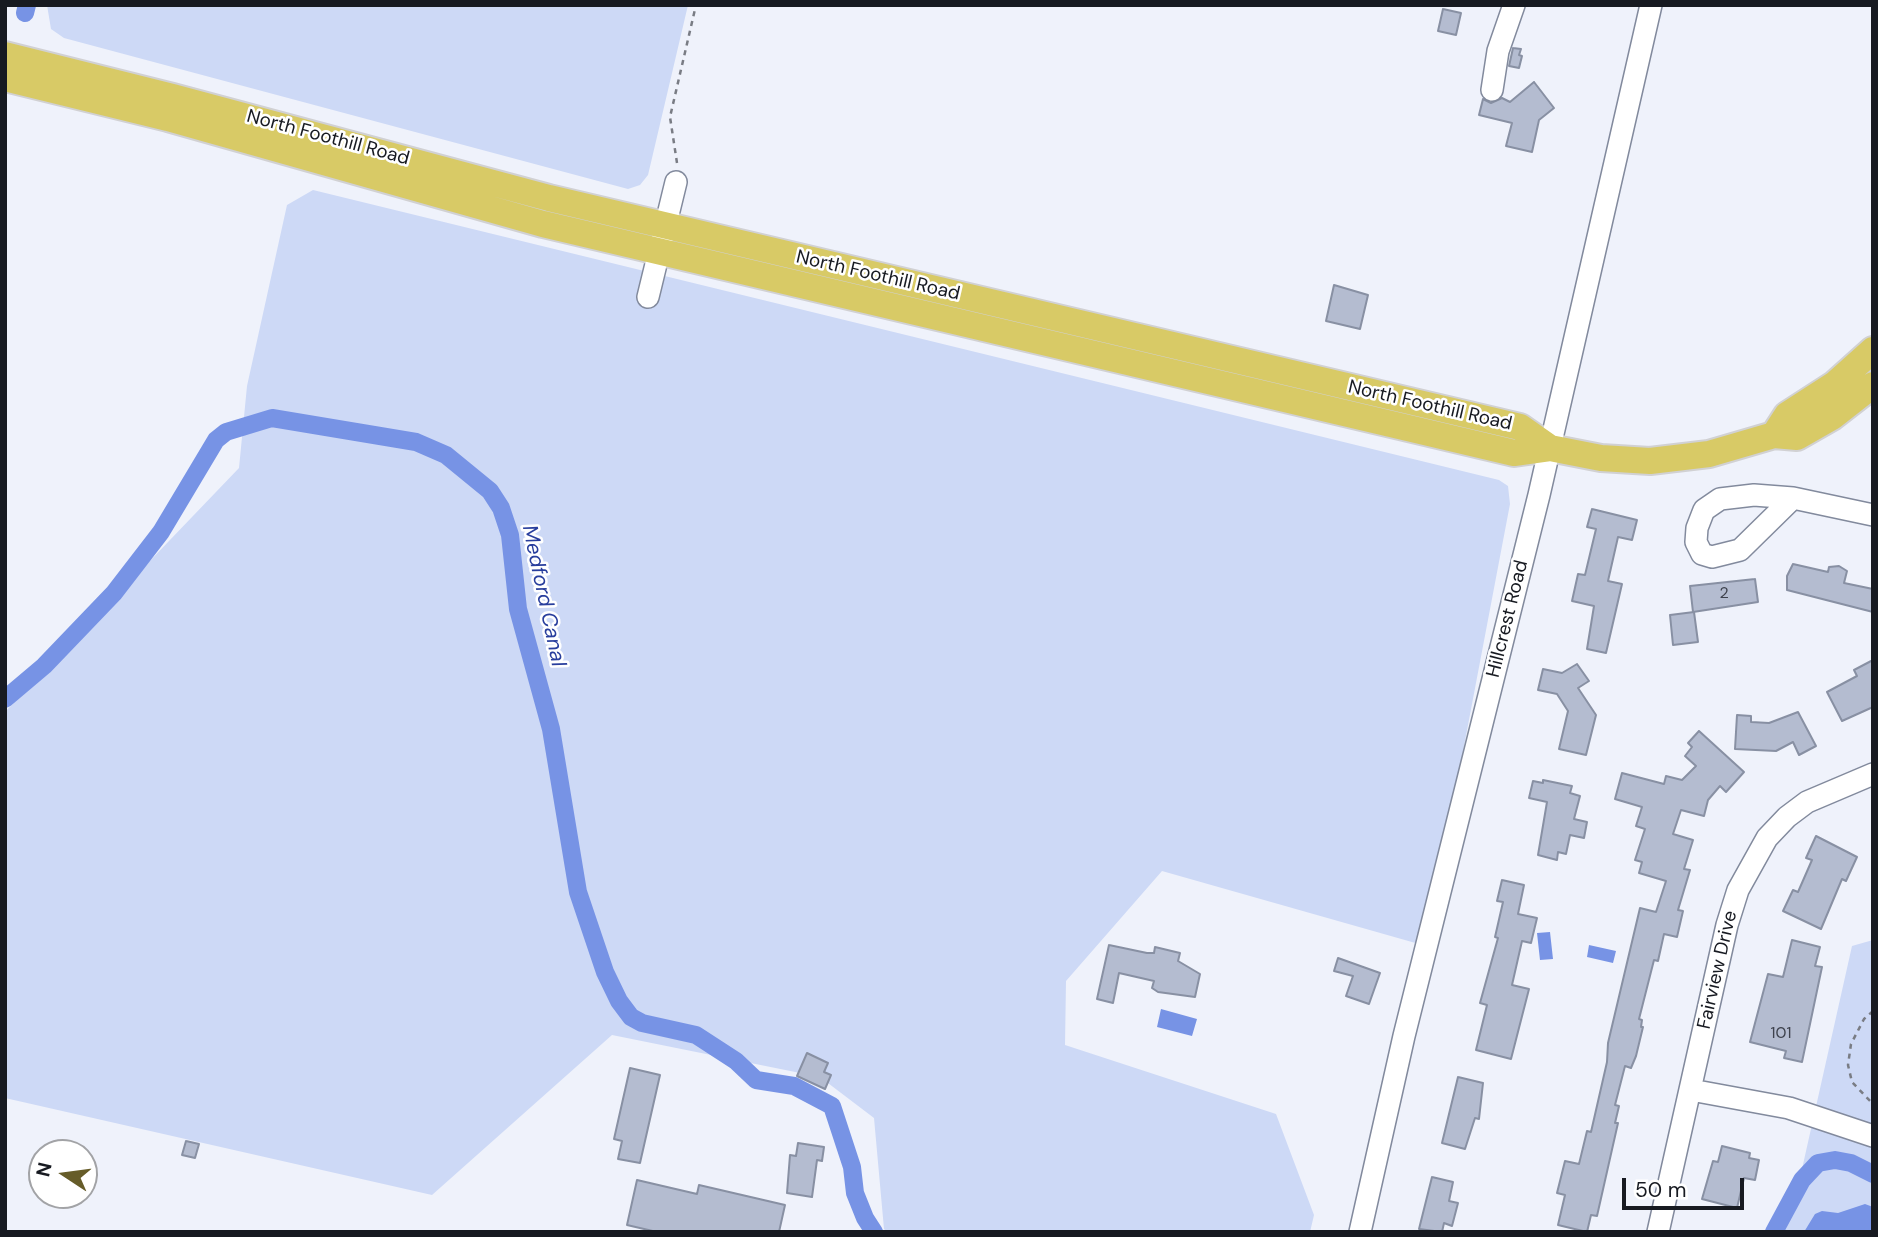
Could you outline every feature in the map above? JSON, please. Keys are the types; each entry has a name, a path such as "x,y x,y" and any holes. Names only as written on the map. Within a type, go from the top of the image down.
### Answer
{"main road":[{"name":"North Foothill Road","path":"5,55 665,226 1520,427 1550,448"},
{"name":"North Foothill Road","path":"5,78 168,118 530,220 659,252 1514,453 1550,448"},
{"path":"1774,435 1787,415 1835,384 1873,350"},
{"path":"1550,448 1601,458 1666,460 1709,454 1774,435 1797,437 1832,417 1873,385"}],"street":[{"path":"1492,90 1498,51 1514,5"},
{"name":"Hillcrest Road","path":"1360,1232 1404,1036 1550,448 1651,5"},
{"path":"649,297 676,182"},
{"path":"1793,498 1873,515"},
{"name":"Fairview Drive","path":"1658,1232 1727,925 1738,890 1752,860 1766,838 1807,802 1873,774"},
{"path":"1691,1090 1789,1108 1873,1136"}],"path":[{"path":"676,182 677,164 670,117 696,5"},
{"path":"1873,1011 1864,1019 1851,1044 1848,1065 1852,1082 1873,1104"}],"shaded area":[{"path":"47,5 688,5 648,175 640,185 628,189 64,38 51,29"},
{"path":"313,190 1499,480 1508,486 1510,504 1426,946 1162,871 1066,981 1065,1045 1276,1114 1314,1215 1310,1232 887,1232 884,1229 874,1118 820,1077 612,1035 432,1195 5,1098 5,712 239,468 247,386 287,205"},
{"path":"1873,940 1873,1232 1780,1232 1791,1218 1852,946"}],"water":[{"path":"1550,932 1553,959 1540,960 1537,933"},
{"path":"1589,945 1616,951 1613,963 1587,957"},
{"path":"1161,1009 1197,1019 1192,1036 1157,1027"},
{"path":"1865,1204 1873,1207 1873,1232 1804,1232 1815,1214 1822,1211 1838,1213"}],"building":[{"path":"1443,9 1461,13 1456,35 1438,31"},
{"path":"1513,48 1521,49 1519,68 1509,66"},
{"path":"1534,82 1554,108 1539,120 1532,152 1506,146 1512,123 1479,115 1483,99 1491,103 1502,98 1510,102"},
{"path":"1334,285 1368,295 1360,329 1326,321"},
{"path":"1592,509 1637,520 1632,540 1618,537 1608,581 1622,584 1606,653 1587,649 1594,606 1572,601 1578,574 1585,575 1596,529 1587,527"},
{"path":"1793,564 1828,572 1829,567 1839,566 1847,571 1844,583 1873,589 1873,612 1787,590 1787,576"},
{"path":"1755,579 1758,602 1693,612 1690,586"},
{"path":"1694,612 1698,642 1673,645 1670,615"},
{"path":"1873,660 1873,707 1842,721 1827,692 1857,676 1854,670"},
{"path":"1577,664 1589,681 1578,688 1596,715 1586,755 1559,749 1568,711 1557,694 1538,690 1543,669 1562,673"},
{"path":"1798,712 1816,746 1799,755 1793,742 1776,751 1735,749 1737,715 1751,716 1751,722 1769,723"},
{"path":"1699,731 1744,772 1726,792 1720,786 1708,800 1704,816 1681,810 1673,834 1693,840 1684,869 1690,870 1678,910 1683,911 1677,937 1664,934 1658,961 1654,960 1639,1019 1642,1020 1643,1027 1636,1056 1631,1068 1625,1066 1615,1105 1619,1106 1615,1123 1618,1123 1597,1216 1591,1215 1587,1232 1558,1225 1565,1195 1557,1193 1565,1161 1579,1164 1587,1131 1591,1132 1607,1062 1608,1043 1640,908 1656,912 1666,881 1639,873 1642,862 1635,860 1645,829 1636,826 1642,807 1615,799 1622,773 1664,784 1666,776 1682,780 1696,766 1685,756 1692,747 1688,743"},
{"path":"1543,780 1572,786 1570,793 1580,796 1574,819 1587,822 1584,838 1570,835 1566,854 1558,852 1557,860 1538,855 1547,802 1529,798 1533,781 1543,783"},
{"path":"1816,836 1857,857 1846,881 1842,879 1821,929 1783,911 1793,890 1798,892 1812,860 1806,858"},
{"path":"1502,880 1524,885 1518,914 1537,918 1531,943 1522,941 1512,985 1529,989 1511,1059 1476,1050 1487,1005 1480,1003 1498,938 1495,937 1503,902 1497,901"},
{"path":"1792,940 1820,947 1815,966 1822,967 1802,1062 1784,1058 1786,1051 1750,1042 1768,974 1783,977"},
{"path":"1109,945 1147,953 1154,953 1155,947 1180,953 1178,961 1200,974 1195,997 1158,992 1152,988 1154,981 1119,973 1113,1003 1097,999"},
{"path":"1338,958 1380,973 1369,1004 1346,996 1353,976 1334,971"},
{"path":"807,1053 828,1063 824,1072 831,1075 825,1089 797,1076"},
{"path":"630,1068 660,1075 640,1163 618,1159 622,1141 614,1139"},
{"path":"1458,1077 1483,1083 1479,1119 1475,1118 1465,1149 1442,1143"},
{"path":"186,1141 199,1144 195,1158 182,1155"},
{"path":"798,1143 824,1147 822,1161 817,1160 812,1197 787,1193 790,1155 796,1156"},
{"path":"1722,1146 1750,1153 1749,1158 1759,1160 1755,1180 1744,1178 1737,1208 1702,1199 1713,1161 1718,1162"},
{"path":"1432,1177 1453,1182 1449,1201 1458,1203 1452,1226 1444,1223 1442,1232 1419,1229"},
{"path":"637,1180 697,1194 699,1185 785,1205 779,1232 657,1232 627,1225"}],"waterway":[{"name":"Medford Canal","path":"25,13 27,5"},
{"name":"Medford Canal","path":"5,699 44,666 114,593 161,532 216,440 226,432 272,418 416,442 446,455 490,491 501,508 510,535 518,609 551,729 578,892 605,972 619,1001 631,1017 642,1023 696,1035 736,1061 756,1080 794,1086 832,1106 852,1167 855,1193 874,1232"},
{"name":"Medford Canal","path":"1774,1232 1802,1180 1818,1163 1835,1160 1851,1163 1873,1174"}]}
